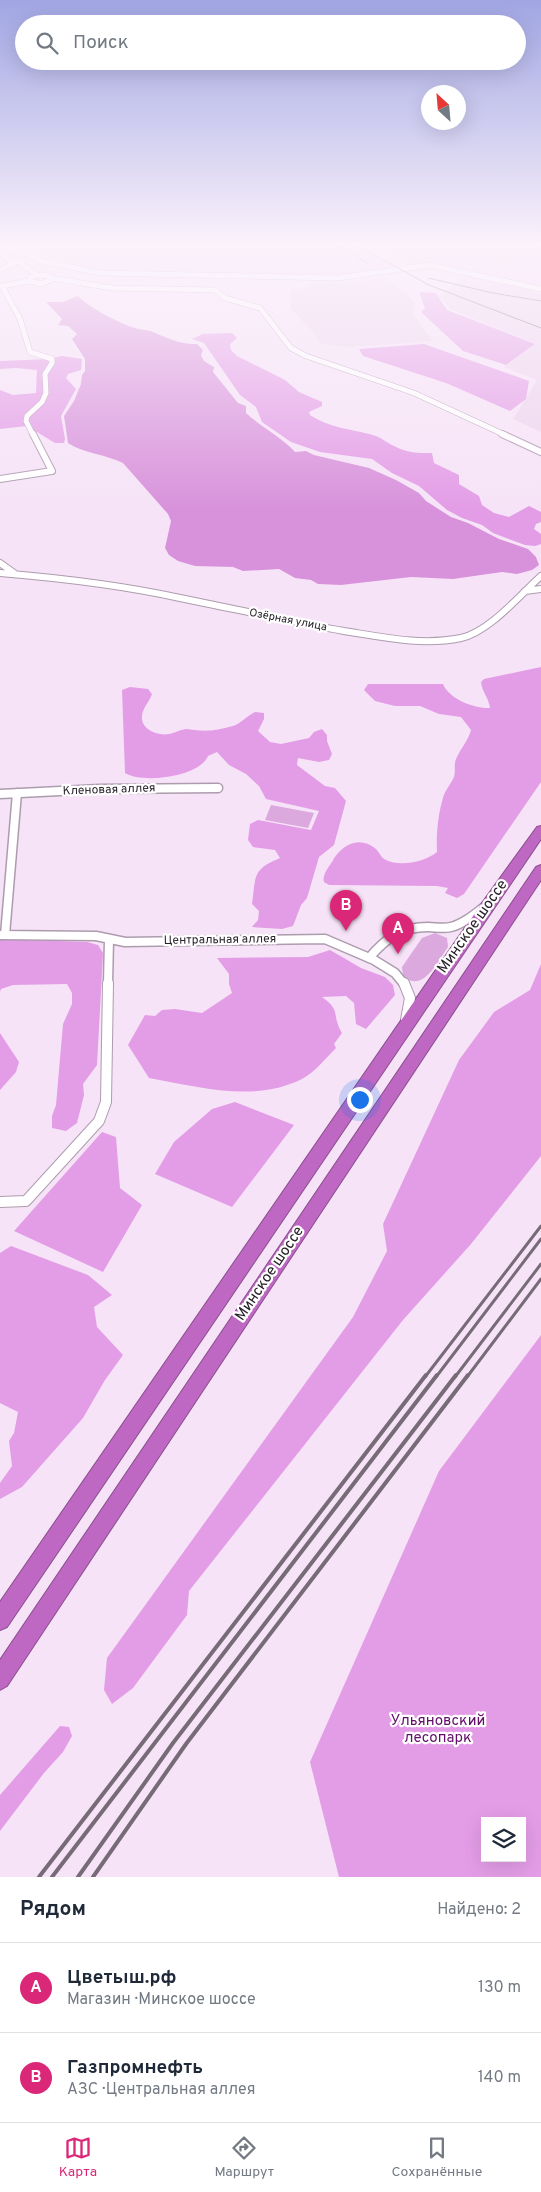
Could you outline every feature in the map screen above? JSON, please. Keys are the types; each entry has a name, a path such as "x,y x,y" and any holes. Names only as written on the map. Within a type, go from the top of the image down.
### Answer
{"highway":[{"name":"Минское шоссе","path":"0,1620 405,1025 541,830"},
{"name":"Минское шоссе","path":"0,1679 541,870"}],"street":[{"path":"0,479 52,471 26,421 26,416 42,402 46,393 45,374 52,363 52,359 30,352 24,334"},
{"path":"280,334 291,348 306,356 414,393 541,452"},
{"path":"0,563 14,574"},
{"name":"Озёрная улица","path":"0,573 178,597 284,620 408,641 448,640 475,633 494,620 540,579"},
{"path":"525,591 541,589"},
{"name":"Кленовая аллея","path":"0,794 100,789 218,788"},
{"path":"2,935 17,793"},
{"path":"370,958 385,938 395,932 428,927 449,927 464,921 487,906"},
{"name":"Центральная аллея","path":"2,935 96,936 125,942 316,938 330,941 370,958 395,974 404,983 410,998 405,1025"},
{"path":"0,1202 26,1201 99,1121 104,1113 106,1102 109,939"}],"shaded area":[{"path":"77,334 157,334 180,342 197,344 203,350 201,355 204,361 214,367 213,372 238,403 246,406 246,413 285,442 295,452 306,451 314,455 369,468 396,480 419,493 426,501 451,517 468,523 499,539 528,549 536,557 539,565 532,570 517,574 502,572 453,579 411,577 341,585 318,584 311,580 295,578 279,569 243,571 233,567 195,566 178,561 169,555 165,548 171,521 168,514 123,463 68,443 64,416 74,401 85,371 85,359 72,339"},
{"path":"314,334 428,334 433,341 348,347 320,343"},
{"path":"510,334 541,334 541,432 513,419 537,380 504,367 536,344"},
{"path":"271,805 314,813 308,828 265,820"},
{"path":"435,933 447,938 448,947 435,967 429,974 417,981 403,976 402,967 422,938"}],"green space":[{"path":"203,334 233,334 237,338 230,344 231,350 237,356 285,380 299,392 322,402 322,406 309,412 310,415 317,419 325,423 376,436 403,450 417,453 432,453 434,463 459,475 459,484 479,496 482,505 494,513 509,517 529,506 541,512 541,522 536,524 534,529 541,534 541,544 535,546 525,545 493,533 482,525 462,518 447,510 419,486 392,473 372,459 320,452 291,442 262,422 256,407 240,395 204,343 192,339"},
{"path":"444,334 508,334 535,344 506,365 463,351"},
{"path":"424,344 529,381 526,399 510,411 446,383 363,356 359,349"},
{"path":"62,356 82,359 81,370 68,374 66,378 76,389 61,416 64,443 55,443 27,426 0,429 0,390 13,395 36,393 37,370 0,369 0,361 49,359"},
{"path":"541,667 541,782 464,894 457,898 445,893 448,888 437,886 329,885 324,882 326,872 340,851 357,842 370,845 384,859 398,863 419,861 437,852 441,804 445,792 454,777 456,760 471,730 461,717 439,714 420,706 395,706 375,701 364,690 368,684 443,684 451,694 463,702 477,707 490,708 481,682 484,679"},
{"path":"130,687 148,689 152,694 144,709 142,719 148,729 156,733 169,734 187,729 205,731 221,729 236,725 255,712 264,713 264,719 258,731 270,742 281,744 309,738 314,732 322,729 327,735 327,741 332,754 329,760 319,762 298,758 297,765 325,786 335,788 346,801 334,845 319,857 307,898 301,905 293,926 282,929 252,927 258,920 259,911 252,904 257,875 264,866 280,858 275,850 253,847 248,840 250,824 258,820 311,830 319,811 266,799 259,786 246,774 229,765 217,752 208,756 203,763 194,769 183,774 144,778 125,773 122,690"},
{"path":"0,939 87,942 98,945 103,953 97,1065 83,1084 84,1095 77,1123 66,1131 52,1128 52,1116 56,1105 63,1024 72,1004 72,993 67,984 13,985 1,989 0,992"},
{"path":"330,950 361,968 385,977 393,985 395,995 366,1029 356,1024 354,1003 346,996 322,997 332,1006 342,1033 334,1044 336,1048 302,1079 283,1086 246,1092 207,1089 149,1078 128,1045 145,1015 155,1016 162,1010 175,1009 202,1013 232,993 229,984 229,974 217,958 308,957"},
{"path":"541,964 541,1156 471,1244 403,1320 189,1591 187,1615 133,1688 112,1704 104,1690 107,1658 353,1317 387,1251 383,1224 459,1060 494,1012 530,990"},
{"path":"0,1033 19,1062 16,1072 0,1090"},
{"path":"235,1102 294,1125 232,1207 155,1174 174,1142 212,1109"},
{"path":"102,1132 116,1137 120,1188 142,1205 103,1272 14,1231"},
{"path":"11,1246 88,1275 112,1295 94,1307 97,1327 123,1355 105,1380 83,1418 22,1487 0,1499 0,1483 12,1466 9,1441 14,1433 18,1412 0,1403 0,1253"},
{"name":"Ульяновский лесопарк","path":"541,1335 541,1877 339,1877 310,1762 439,1471"},
{"path":"60,1726 69,1727 72,1736 63,1752 44,1773 0,1831 0,1795"}],"railway":[{"path":"425,1377 541,1226"},
{"path":"436,1377 541,1239"},
{"path":"455,1377 541,1264"},
{"path":"467,1377 541,1279"},
{"path":"39,1877 426,1375"},
{"path":"52,1877 437,1375"},
{"path":"78,1877 173,1743 456,1375"},
{"path":"93,1877 186,1744 468,1375"}],"place":[{"name":"Газпромнефть","path":"346,931"},
{"name":"Цветыш.рф","path":"398,954"}]}
